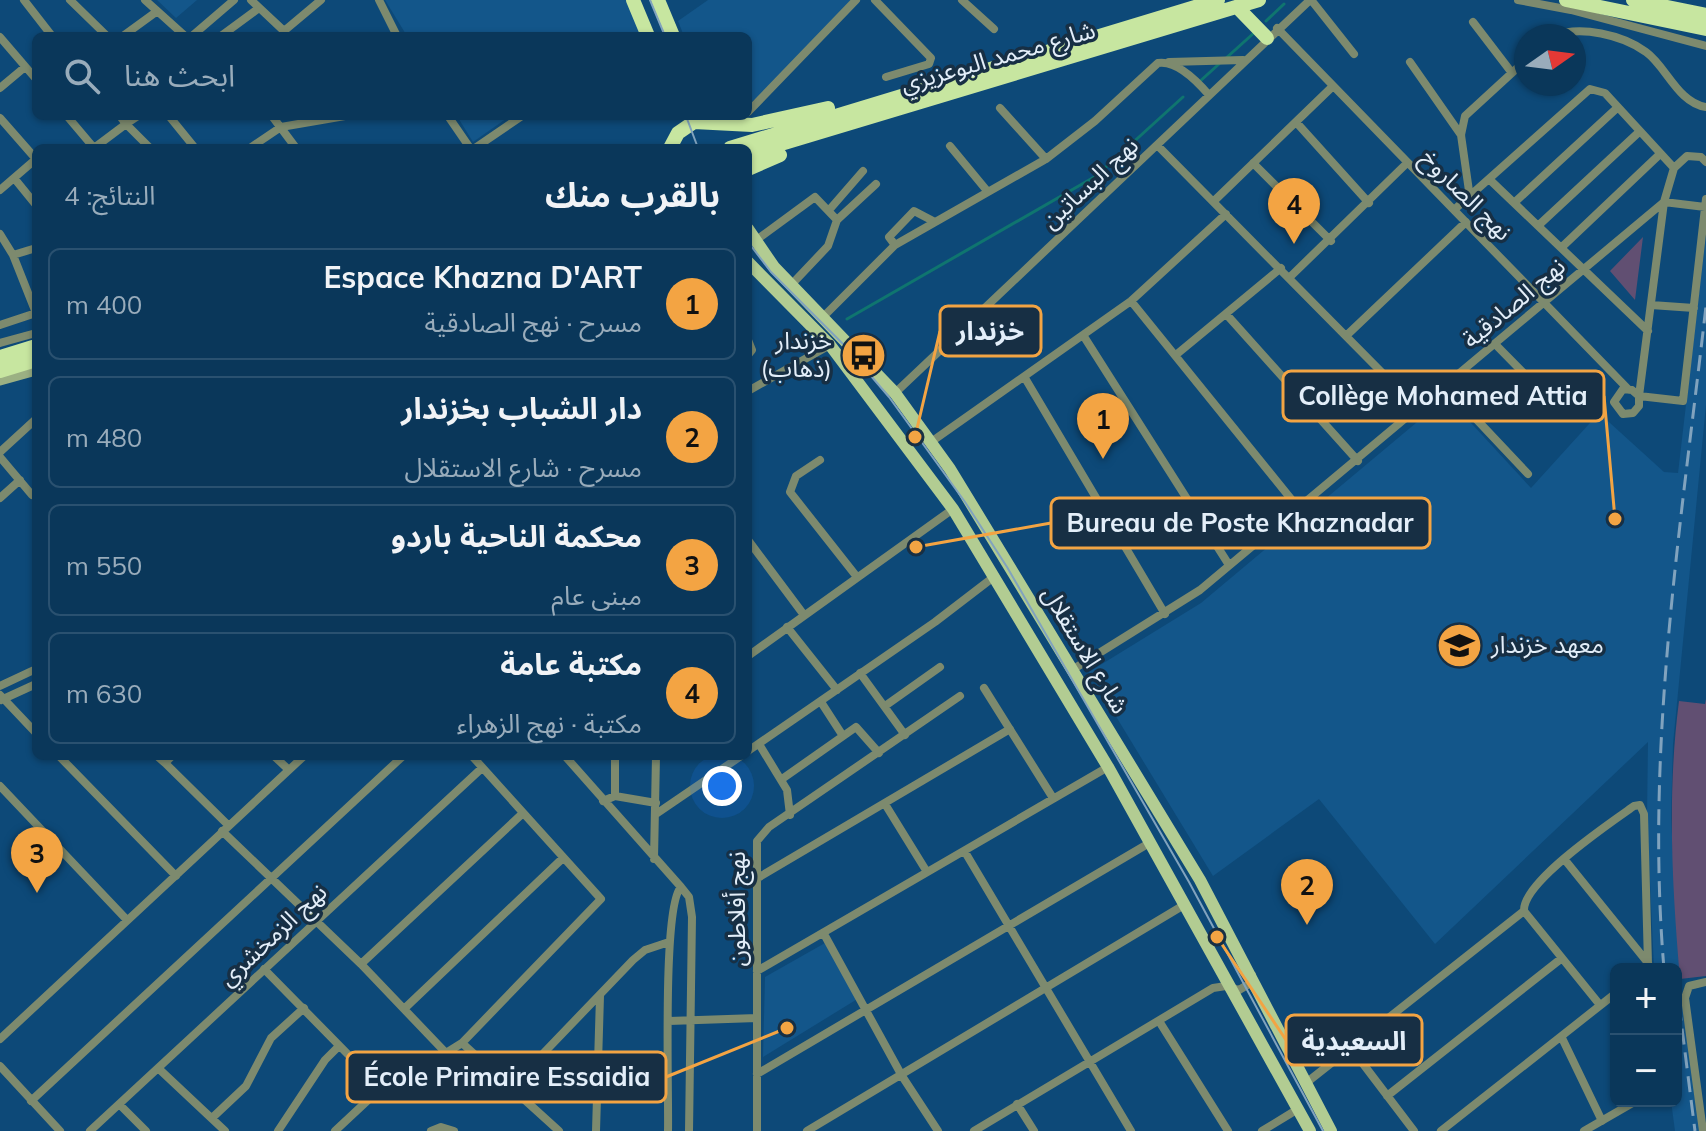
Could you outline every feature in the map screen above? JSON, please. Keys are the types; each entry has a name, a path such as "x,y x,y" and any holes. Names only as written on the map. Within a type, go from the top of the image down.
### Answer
{"highway":[{"path":"633,0 646,32"},
{"path":"658,0 671,32"},
{"name":"شارع محمد البوعزيزي","path":"1043,61 1218,0"},
{"name":"شارع محمد البوعزيزي","path":"745,144 1259,0"},
{"path":"1566,0 1706,29"},
{"path":"1633,0 1706,15"},
{"path":"1237,7 1272,33"},
{"path":"670,143 694,122 765,123 964,69 1043,61"},
{"path":"752,167 765,160 1011,82 1043,61"},
{"name":"شارع محمد البوعزيزي","path":"752,153 892,104"},
{"path":"670,143 677,120"},
{"path":"714,120 733,131 741,144"},
{"path":"0,357 32,347"},
{"path":"0,371 32,361"}],"main road":[{"name":"شارع الاستقلال","path":"752,235 792,284 895,393 931,442 1200,880 1331,1131"},
{"name":"شارع الاستقلال","path":"752,266 830,345 953,509 996,575 1151,842 1310,1131"},
{"path":"0,380 32,371"}],"street":[{"path":"24,0 49,32"},
{"path":"70,0 103,32"},
{"path":"145,0 180,32"},
{"path":"197,32 234,0"},
{"path":"251,0 285,32"},
{"path":"287,32 305,11 321,0"},
{"path":"379,0 395,32"},
{"path":"752,108 856,0"},
{"path":"875,0 931,58 929,64 886,77"},
{"path":"962,0 994,29"},
{"path":"1518,0 1571,10 1706,46"},
{"path":"1312,1 1354,54"},
{"name":"نهج البساتين","path":"895,393 1158,146 1272,33 1312,1"},
{"path":"226,32 259,8"},
{"path":"128,32 156,12"},
{"path":"1470,198 1461,135 1465,116 1512,73 1473,22"},
{"path":"1586,30 1644,50 1683,93 1706,107"},
{"name":"نهج الصاروخ","path":"1272,33 1332,87 1406,164 1455,209 1628,389"},
{"path":"0,37 32,75"},
{"path":"824,316 895,245 1046,159 1095,121 1155,65 1164,62 1244,60"},
{"path":"1164,62 1183,71 1209,95"},
{"path":"1410,62 1461,135"},
{"path":"0,88 25,67"},
{"path":"1214,201 1332,87"},
{"path":"1455,209 1590,89 1605,93 1674,168"},
{"path":"1000,108 1046,159"},
{"path":"1515,202 1617,108"},
{"path":"0,118 32,154"},
{"path":"70,120 91,144"},
{"path":"98,144 123,120 146,144"},
{"path":"172,120 192,144"},
{"path":"275,120 293,144"},
{"path":"256,144 281,127 322,120"},
{"path":"451,120 469,144"},
{"path":"478,144 516,120"},
{"path":"1296,122 1369,203"},
{"path":"1540,224 1639,132"},
{"path":"950,146 988,192"},
{"path":"1158,146 1418,409"},
{"path":"1563,246 1660,154"},
{"path":"1706,162 1701,157 1687,156 1674,168 1664,202 1639,396 1639,406 1633,413 1618,411 1615,396 1628,389 1639,396 1683,401 1706,199"},
{"path":"0,190 32,162"},
{"path":"1253,163 1331,241"},
{"path":"1290,277 1331,241 1406,164"},
{"path":"830,209 863,171"},
{"path":"14,178 32,200"},
{"path":"1489,179 1540,224 1648,331"},
{"path":"792,284 828,246 837,220 876,184"},
{"path":"752,235 815,197 830,209 837,220"},
{"path":"1664,202 1705,207"},
{"name":"نهج الصادقية","path":"1072,670 1165,614 1300,510 1664,202"},
{"path":"895,245 889,237 914,211 935,222"},
{"path":"931,442 1131,301 1226,214"},
{"path":"1347,335 1466,222"},
{"path":"0,234 13,255 32,303"},
{"path":"13,255 32,249"},
{"path":"1177,354 1281,268"},
{"path":"1131,301 1177,354 1300,510"},
{"path":"1651,305 1694,308"},
{"path":"0,325 32,314"},
{"path":"1227,315 1358,461"},
{"path":"0,343 32,334"},
{"path":"1083,335 1229,565"},
{"path":"1495,344 1555,405"},
{"path":"752,389 830,345"},
{"path":"1025,378 1165,614"},
{"path":"1445,386 1528,474"},
{"path":"32,423 0,455 32,493"},
{"path":"820,460 796,476 790,492 857,577"},
{"path":"0,498 20,480"},
{"path":"752,653 953,509"},
{"path":"752,545 804,615"},
{"path":"752,748 996,575"},
{"path":"787,627 837,690"},
{"path":"885,706 940,667"},
{"path":"0,686 32,671"},
{"path":"860,673 905,735"},
{"path":"32,686 1,698 32,729"},
{"path":"984,688 1053,798"},
{"name":"نهج أفلاطون","path":"757,1131 756,850 761,834 960,696"},
{"path":"821,702 843,736"},
{"path":"782,779 843,736 860,728 879,753"},
{"path":"756,879 1010,729"},
{"path":"759,744 782,779 789,797 790,815"},
{"path":"63,760 176,876"},
{"path":"162,760 446,1053"},
{"path":"165,763 168,760"},
{"path":"278,760 289,770"},
{"path":"0,1039 300,760"},
{"path":"31,1101 399,760"},
{"path":"335,1131 381,1088 462,1043 598,905 600,896 475,760"},
{"path":"568,760 689,897 692,917 689,1131"},
{"path":"615,760 615,796"},
{"path":"654,860 656,760"},
{"path":"656,814 735,760"},
{"path":"757,971 1108,767"},
{"name":"نهج الزمخشري","path":"90,1131 482,768"},
{"path":"0,786 127,920"},
{"path":"603,801 615,796 656,803"},
{"path":"885,804 927,872"},
{"path":"1600,1005 1524,911 1525,897 1565,860 1634,806 1643,808 1647,963"},
{"path":"361,964 522,814"},
{"path":"757,1074 1007,924 1151,842"},
{"path":"965,852 1131,1131"},
{"path":"404,1009 563,858"},
{"path":"1565,860 1645,963"},
{"path":"668,1131 669,942 674,896 681,887"},
{"path":"807,1131 1184,905"},
{"path":"1306,1083 1524,911"},
{"path":"824,934 868,1009 902,1076 938,1131"},
{"path":"511,1087 645,950 669,942"},
{"path":"1387,1096 1562,958"},
{"path":"264,969 381,1088"},
{"path":"974,1131 1213,988 1236,990 1246,986 1251,973"},
{"path":"1703,1131 1685,990 1706,982"},
{"path":"596,1131 600,996"},
{"path":"1441,1131 1610,998"},
{"path":"212,1118 246,1086 271,1038 304,1008"},
{"path":"669,1021 757,1018"},
{"path":"1159,1021 1228,1131"},
{"path":"1562,1038 1602,1121"},
{"path":"462,1043 559,1131"},
{"path":"278,1131 325,1060 339,1046"},
{"path":"1351,1048 1414,1131"},
{"path":"0,1066 60,1131"},
{"path":"158,1068 225,1131"},
{"path":"1017,1104 1034,1131"},
{"path":"120,1105 146,1131"},
{"path":"1584,1131 1626,1107"},
{"path":"1262,1131 1298,1109"},
{"path":"431,1131 441,1127 453,1131"}],"shaded area":[{"path":"157,0 197,0 176,18"},
{"path":"385,0 629,0 641,32 405,32"},
{"path":"708,0 851,0 752,101 752,32 682,32 678,21"},
{"path":"459,120 504,120 473,142"},
{"name":"معهد خزندار","path":"1706,234 1706,405 1673,744 1671,818 1679,963 1654,963 1647,816 1648,742 1435,944 1319,799 1213,876 1089,672 1201,603 1447,397 1531,488 1599,413 1664,472 1678,473"},
{"path":"1643,237 1635,300 1610,271"},
{"path":"1706,699 1706,976 1682,979 1672,840 1675,736 1679,701 1705,704"},
{"path":"825,943 859,998 763,1057 765,977"},
{"name":"معهد خزندار","path":"1682,993 1701,1131 1675,1131 1672,1107 1682,1107"}],"waterway":[{"path":"1266,21 1284,4"},
{"path":"1225,59 1255,32"},
{"path":"1198,83 1219,64"},
{"path":"847,319 1096,176 1183,97"}],"tram line":[{"path":"650,0 663,32"},
{"path":"688,120 696,144"},
{"path":"752,247 771,272 848,349 889,397 965,502 1007,567 1189,882 1323,1131"}],"railway":[{"path":"1664,963 1659,886 1662,720 1668,637 1706,306"},
{"path":"1682,1028 1695,1131"}],"place":[{"name":"مكتبة عامة","path":"1294,244"},
{"name":"خزندار (ذهاب)","path":"863,355"},
{"name":"خزندار","path":"915,437"},
{"name":"Espace Khazna D'ART","path":"1103,459"},
{"name":"Collège Mohamed Attia","path":"1615,519"},
{"name":"Bureau de Poste Khaznadar","path":"916,547"},
{"name":"معهد خزندار","path":"1460,645"},
{"name":"محكمة الناحية باردو","path":"37,893"},
{"name":"دار الشباب بخزندار","path":"1307,925"},
{"name":"السعيدية","path":"1217,937"},
{"name":"École Primaire Essaidia","path":"787,1028"}]}
